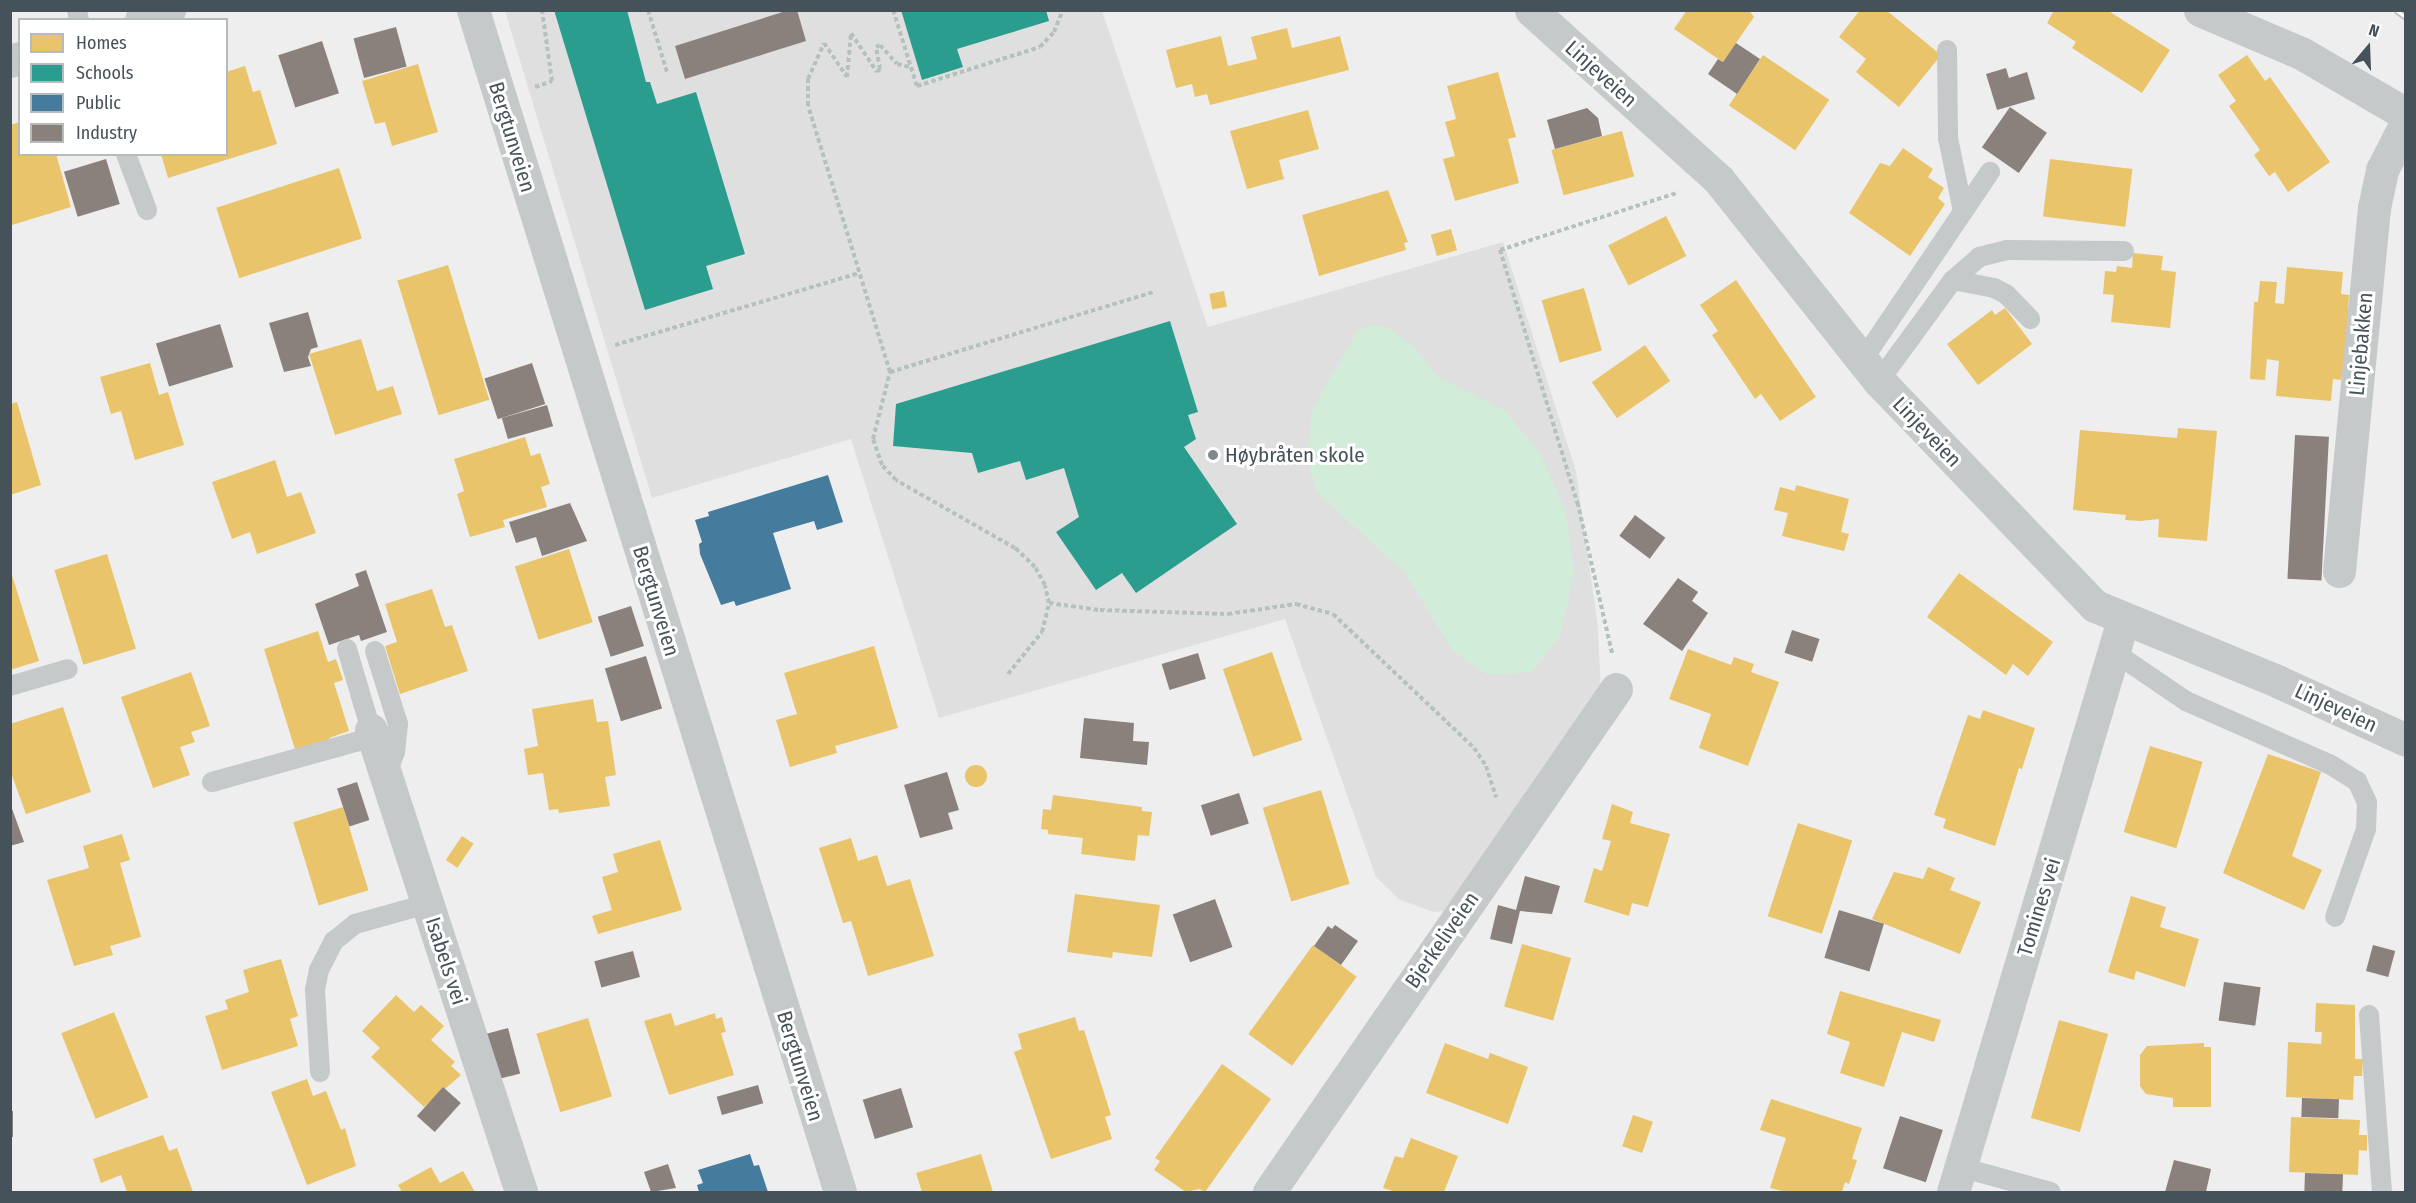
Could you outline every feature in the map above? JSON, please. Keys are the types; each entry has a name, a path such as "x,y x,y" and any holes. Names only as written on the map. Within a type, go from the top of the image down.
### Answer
{"street":[{"path":"147,18 169,10"},
{"name":"Bergtunveien","path":"473,10 840,1192"},
{"name":"Linjeveien","path":"1531,10 1719,180 1871,370 2095,606 2123,620 2279,682 2406,740"},
{"path":"2200,10 2301,52 2406,114"},
{"name":"Linjebakken","path":"2339,571 2374,208 2382,170 2406,123"},
{"name":"Tomines vei","path":"1957,1180 2123,620"},
{"name":"Bjerkeliveien","path":"1269,1192 1616,689"},
{"name":"Isabels vei","path":"372,733 520,1192"}],"lane":[{"path":"1947,50 1948,138 1963,211"},
{"path":"127,156 147,210"},
{"path":"1871,370 1963,211 1990,172"},
{"path":"1871,370 1968,264 1990,253 2124,251"},
{"path":"1953,280 1994,288 2006,294 2030,319"},
{"path":"212,782 372,733 348,649"},
{"path":"375,651 398,724 395,752 386,775"},
{"path":"2114,652 2186,701 2331,765 2357,780 2367,802 2366,829 2335,917"},
{"path":"10,686 68,669"},
{"path":"320,1072 315,990 319,970 334,941 355,924 427,904"},
{"path":"2369,1015 2382,1192"},
{"path":"1957,1180 2051,1192"}],"path":[{"path":"500,98 552,81 543,10"},
{"path":"648,10 667,72"},
{"path":"893,10 917,86 1040,47 1054,32 1063,10"},
{"path":"910,67 897,64 880,45 876,47 880,69 877,72 851,33 847,76 824,43 808,79 808,106 890,372 873,438 882,465 896,480 1015,548 1035,567 1045,585 1049,603 1042,632 1008,674"},
{"path":"1616,689 1596,572 1500,250 1719,180"},
{"path":"580,356 859,273"},
{"path":"890,372 1153,292"},
{"path":"1049,603 1100,610 1228,614 1296,604 1333,614 1474,748 1486,766 1503,809 1523,824"}],"shaded area":[{"name":"Høybråten skole","path":"505,11 1102,11 1208,327 1503,242 1576,471 1598,628 1601,693 1445,911 1434,912 1400,900 1376,877 1285,619 939,718 851,439 652,498"}],"green space":[{"path":"1371,325 1386,327 1413,346 1438,377 1503,409 1540,453 1566,512 1574,573 1560,636 1532,672 1488,675 1454,652 1405,573 1317,492 1307,458 1312,410 1358,330"}],"building: Homes":[{"path":"1687,10 1749,10 1754,17 1723,62 1674,29"},
{"path":"1860,10 1886,10 1941,55 1899,107 1856,72 1866,59 1839,37"},
{"path":"2054,10 2107,10 2170,50 2142,93 2072,48 2076,42 2047,23"},
{"path":"1287,28 1292,48 1340,36 1349,70 1210,105 1207,94 1195,97 1192,84 1176,88 1166,50 1221,36 1228,66 1257,59 1251,37"},
{"path":"1763,55 1829,100 1795,150 1729,106"},
{"path":"2247,55 2265,81 2270,77 2330,162 2288,192 2275,172 2269,176 2254,155 2260,150 2229,106 2236,101 2218,75"},
{"path":"418,64 438,132 392,146 385,122 375,124 362,81"},
{"path":"245,66 253,92 260,90 277,144 168,178 162,156 228,156 228,71"},
{"path":"1498,72 1516,137 1508,139 1519,183 1455,201 1443,159 1455,156 1445,122 1456,119 1447,86"},
{"path":"1308,110 1319,149 1279,160 1284,179 1247,189 1230,131"},
{"path":"18,123 18,156 57,156 71,207 12,225 10,125"},
{"path":"1622,131 1634,176 1564,195 1551,150"},
{"path":"1903,148 1933,169 1928,177 1944,188 1938,198 1945,204 1910,256 1849,213 1880,163 1890,166"},
{"path":"2050,159 2132,169 2125,227 2043,217"},
{"path":"339,168 362,238 239,278 216,208"},
{"path":"1388,190 1408,242 1404,243 1406,250 1319,276 1302,215"},
{"path":"1666,216 1686,256 1629,286 1608,246"},
{"path":"1451,229 1457,250 1437,256 1431,235"},
{"path":"2133,253 2163,256 2161,270 2176,272 2170,328 2111,322 2114,295 2103,294 2105,271 2116,272 2117,266 2132,268"},
{"path":"448,265 489,400 439,415 397,280"},
{"path":"2287,267 2343,272 2341,294 2349,295 2348,309 2355,311 2341,380 2333,379 2331,401 2276,396 2279,361 2267,359 2265,380 2250,379 2254,302 2258,302 2260,281 2277,282 2275,303 2284,304"},
{"path":"1736,280 1816,397 1780,421 1761,394 1755,399 1712,335 1718,331 1700,305"},
{"path":"1584,288 1602,350 1560,363 1542,300"},
{"path":"1224,291 1227,307 1212,310 1209,294"},
{"path":"2005,308 2032,344 1978,385 1947,344 1992,310 1995,315"},
{"path":"361,339 377,391 393,386 402,414 335,435 309,354"},
{"path":"1645,345 1670,381 1617,418 1592,382"},
{"path":"150,363 159,395 168,392 184,445 135,460 121,411 111,414 100,377"},
{"path":"17,402 41,485 10,495 10,404"},
{"path":"2178,428 2217,431 2207,541 2158,537 2159,519 2125,520 2126,515 2073,510 2080,430 2177,438"},
{"path":"525,437 531,456 540,453 550,484 541,487 547,507 503,520 505,527 470,537 457,494 464,491 454,459"},
{"path":"275,460 287,497 301,492 316,533 257,554 250,532 232,539 212,482"},
{"path":"1796,485 1849,499 1841,532 1849,534 1844,551 1782,536 1788,513 1774,510 1780,487 1795,491"},
{"path":"569,549 593,622 539,640 515,567"},
{"path":"107,554 136,649 83,665 54,570"},
{"path":"10,569 39,661 10,670"},
{"path":"1959,573 2053,642 2028,676 2013,664 2006,675 1927,617"},
{"path":"432,589 445,627 452,625 468,671 400,694 385,646 397,642 385,604"},
{"path":"318,631 328,662 336,659 343,680 334,683 349,731 329,738 332,747 298,759 264,649"},
{"path":"874,646 898,728 835,746 837,753 790,767 776,720 797,714 784,673"},
{"path":"1688,649 1731,665 1734,657 1754,664 1751,672 1779,682 1748,766 1699,748 1711,714 1669,699"},
{"path":"1272,652 1302,740 1253,757 1223,669"},
{"path":"191,672 210,726 191,732 195,742 180,747 190,775 153,788 121,697"},
{"path":"593,699 597,722 608,721 616,775 605,777 610,806 559,813 558,809 549,810 543,773 528,775 524,749 538,746 532,709"},
{"path":"63,707 91,792 26,814 10,770 10,724"},
{"path":"1983,710 2035,728 2022,769 2019,768 1995,846 1943,828 1946,819 1934,815 1968,715 1980,719"},
{"path":"2150,746 2203,762 2176,848 2124,832"},
{"path":"2268,754 2321,772 2292,856 2322,870 2304,910 2223,873"},
{"path":"976,765 984,768 987,776 984,784 976,787 968,784 965,776 968,768"},
{"path":"1321,790 1350,884 1291,902 1263,808"},
{"path":"1053,795 1142,807 1142,811 1152,812 1149,836 1138,835 1135,861 1081,854 1083,838 1048,834 1048,830 1041,829 1043,809 1051,810"},
{"path":"1612,804 1633,812 1630,823 1670,834 1648,907 1632,903 1629,916 1584,902 1594,868 1602,871 1611,841 1602,839"},
{"path":"343,807 368,890 319,905 293,822"},
{"path":"1798,823 1852,841 1822,934 1768,916"},
{"path":"122,834 130,860 120,863 141,937 110,946 113,955 74,966 47,880 89,868 83,846"},
{"path":"462,836 474,844 457,868 446,860"},
{"path":"851,838 858,861 877,855 887,886 910,879 934,956 868,976 851,921 843,923 819,848"},
{"path":"660,840 682,910 598,934 592,916 612,910 602,877 618,872 613,854"},
{"path":"1928,867 1955,878 1950,890 1981,902 1960,954 1872,919 1894,872 1923,879"},
{"path":"1075,894 1160,905 1152,957 1113,952 1112,958 1067,952"},
{"path":"2131,896 2166,907 2160,927 2199,939 2185,987 2136,971 2134,980 2108,972"},
{"path":"1522,944 1571,958 1553,1021 1504,1006"},
{"path":"1313,945 1357,977 1292,1066 1248,1034"},
{"path":"281,959 298,1016 290,1019 298,1046 222,1070 205,1016 228,1009 225,1000 249,992 243,970"},
{"path":"1840,991 1941,1020 1934,1042 1902,1032 1884,1087 1840,1073 1850,1042 1827,1034"},
{"path":"396,995 414,1012 421,1005 444,1026 431,1040 455,1062 451,1066 461,1075 424,1107 371,1057 380,1048 362,1031"},
{"path":"2316,1003 2355,1005 2355,1059 2363,1059 2362,1076 2354,1076 2353,1100 2286,1097 2288,1042 2321,1044 2322,1032 2315,1032"},
{"path":"114,1012 148,1097 96,1119 61,1033"},
{"path":"671,1013 675,1026 715,1013 716,1019 722,1017 726,1032 721,1033 734,1075 669,1095 644,1021"},
{"path":"1075,1017 1079,1031 1084,1030 1111,1115 1105,1117 1112,1139 1051,1159 1014,1052 1022,1049 1018,1034"},
{"path":"588,1018 612,1096 560,1112 536,1034"},
{"path":"2059,1020 2108,1034 2080,1132 2031,1118"},
{"path":"1445,1043 1488,1059 1490,1053 1528,1067 1508,1124 1426,1093"},
{"path":"2204,1043 2204,1047 2211,1047 2211,1107 2173,1107 2173,1098 2146,1094 2140,1086 2140,1055 2147,1046"},
{"path":"1222,1064 1271,1099 1205,1192 1199,1189 1186,1192 1154,1170 1160,1161 1155,1158"},
{"path":"307,1079 313,1096 326,1091 341,1130 345,1128 356,1166 307,1185 271,1092"},
{"path":"1771,1099 1862,1128 1852,1159 1857,1160 1849,1184 1845,1182 1842,1192 1786,1192 1770,1188 1786,1138 1760,1130"},
{"path":"1633,1115 1653,1122 1642,1153 1622,1146"},
{"path":"2291,1117 2360,1120 2359,1135 2367,1135 2367,1151 2359,1150 2358,1175 2289,1172"},
{"path":"163,1135 169,1151 177,1148 193,1192 127,1192 121,1175 101,1183 93,1159"},
{"path":"1411,1138 1458,1156 1444,1192 1396,1192 1383,1188 1395,1156 1403,1158"},
{"path":"981,1154 993,1192 922,1192 916,1173"},
{"path":"431,1167 440,1183 463,1171 475,1192 402,1192 398,1185"}],"building: Schools":[{"path":"554,10 627,10 646,82 650,82 657,104 696,92 745,254 706,266 713,289 645,310"},
{"path":"901,10 1046,10 1049,21 957,49 963,67 922,80"},
{"path":"1170,321 1198,412 1188,415 1196,439 1184,447 1237,524 1136,593 1122,573 1096,590 1056,532 1079,517 1064,468 1026,480 1020,461 978,473 972,453 893,446 896,404"}],"building: Public":[{"path":"828,475 843,522 817,530 814,521 773,533 791,589 736,606 734,601 721,605 700,554 699,544 702,542 695,520 709,516 708,512"},
{"path":"750,1154 754,1166 759,1165 768,1192 699,1192 697,1185 703,1183 698,1170"}],"building: Industry":[{"path":"789,10 797,10 806,41 685,79 675,46"},
{"path":"396,27 407,67 364,78 353,38"},
{"path":"322,41 339,93 295,108 278,55"},
{"path":"1736,43 1760,59 1737,94 1708,74 1718,59 1723,62"},
{"path":"2006,68 2009,78 2027,72 2035,99 1997,110 1986,74"},
{"path":"2010,107 2047,133 2019,173 1982,147"},
{"path":"1587,108 1598,118 1602,136 1555,149 1547,120"},
{"path":"106,159 120,204 78,217 64,172"},
{"path":"308,312 318,347 311,349 308,357 311,366 284,372 269,323"},
{"path":"220,324 233,367 169,387 156,344"},
{"path":"532,363 545,404 498,419 484,378"},
{"path":"547,405 553,426 508,439 502,418"},
{"path":"2295,435 2329,437 2321,581 2287,579"},
{"path":"570,503 587,541 542,556 536,537 516,543 509,522"},
{"path":"1635,515 1665,538 1650,559 1619,536"},
{"path":"366,570 387,632 361,641 359,635 329,645 315,604 359,586 355,574"},
{"path":"1678,578 1698,592 1692,601 1708,613 1682,651 1643,624"},
{"path":"631,606 644,646 611,657 598,617"},
{"path":"1792,630 1820,639 1812,662 1785,653"},
{"path":"1198,653 1206,679 1170,690 1162,664"},
{"path":"646,656 662,709 621,721 605,669"},
{"path":"1084,718 1134,723 1133,741 1149,742 1147,765 1080,758"},
{"path":"947,772 959,810 948,813 953,829 920,838 904,785"},
{"path":"357,782 369,820 349,827 337,788"},
{"path":"1239,793 1249,823 1211,836 1201,805"},
{"path":"10,803 24,842 10,846"},
{"path":"1525,876 1560,886 1552,914 1520,911 1512,944 1490,939 1498,905 1516,910"},
{"path":"1215,899 1232,947 1190,962 1173,914"},
{"path":"1839,910 1884,924 1869,972 1824,958"},
{"path":"1335,925 1358,941 1341,965 1314,946 1328,926 1332,929"},
{"path":"2373,945 2395,951 2388,977 2366,971"},
{"path":"633,951 640,977 601,987 594,961"},
{"path":"2224,982 2261,987 2255,1026 2219,1021"},
{"path":"508,1028 520,1073 497,1080 485,1034"},
{"path":"758,1085 763,1103 722,1115 717,1097"},
{"path":"443,1087 461,1103 435,1132 417,1116"},
{"path":"901,1088 913,1127 875,1139 863,1100"},
{"path":"2302,1098 2339,1099 2338,1118 2301,1117"},
{"path":"10,1111 13,1111 13,1137 10,1137"},
{"path":"1900,1116 1943,1130 1926,1182 1883,1168"},
{"path":"2174,1160 2211,1169 2206,1192 2165,1192"},
{"path":"668,1164 676,1188 651,1192 644,1172"},
{"path":"2305,1173 2343,1174 2342,1192 2304,1192"}],"railway":[{"path":"2396,10 2406,17"}],"place":[{"name":"Høybråten skole","path":"1213,455"}]}
